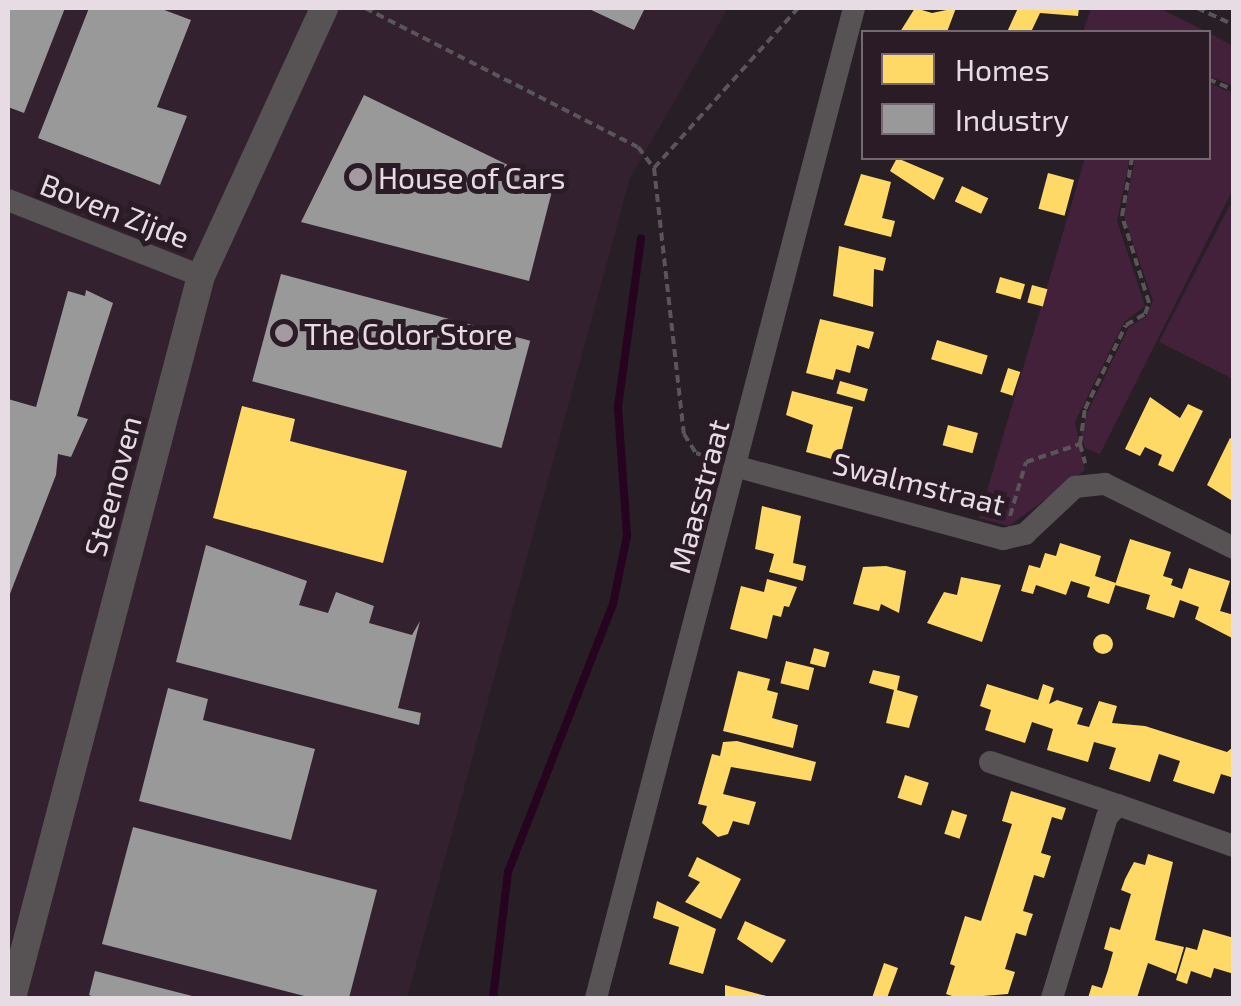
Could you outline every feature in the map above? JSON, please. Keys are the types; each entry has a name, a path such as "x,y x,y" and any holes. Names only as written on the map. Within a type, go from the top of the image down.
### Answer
{"street":[{"name":"Steenoven","path":"12,998 200,276 324,8"},
{"name":"Maasstraat","path":"596,998 738,467 854,8"},
{"name":"Boven Zijde","path":"8,200 200,276"},
{"name":"Swalmstraat","path":"738,467 1002,539 1024,534 1075,487 1091,482 1234,548"},
{"path":"990,762 1234,846"},
{"path":"1052,998 1107,817 1118,805"}],"path":[{"path":"365,8 638,147 654,168 684,434 696,453 738,467"},
{"path":"654,168 798,8"},
{"path":"1198,8 1234,25"},
{"path":"1002,539 1026,462 1080,444 1085,409 1126,325 1145,314 1150,302 1122,216 1132,160"}],"shaded area":[{"path":"8,8 728,8 630,178 407,998 8,998"},
{"path":"1091,8 1159,8 1203,30 1084,30"},
{"path":"1211,34 1233,46 1233,86 1211,77"},
{"path":"1211,84 1233,93 1233,189 1100,454 1085,448 1081,432 1088,411 1129,327 1146,317 1153,301 1124,216 1135,160 1211,160"},
{"path":"1084,160 1130,160 1117,221 1145,306 1124,322 1075,422 1085,470 1009,526 979,518"},
{"path":"1233,199 1234,379 1159,342"}],"building: Homes":[{"path":"915,8 932,13 956,8 948,30 901,30"},
{"path":"1018,8 1079,8 1078,16 1040,13 1032,30 1008,30"},
{"path":"896,160 902,160 944,178 934,200 890,171"},
{"path":"1048,173 1074,180 1065,216 1038,209"},
{"path":"861,174 891,182 882,218 895,221 891,237 844,225"},
{"path":"962,186 988,198 981,214 955,201"},
{"path":"839,246 886,258 883,271 874,269 873,307 833,296"},
{"path":"1000,277 1025,284 1021,300 996,292"},
{"path":"1032,285 1047,289 1043,307 1027,302"},
{"path":"820,319 874,332 869,349 857,345 850,373 836,369 833,380 806,373"},
{"path":"937,340 988,355 982,375 931,359"},
{"path":"1008,368 1020,372 1013,396 1000,392"},
{"path":"840,381 868,389 864,401 836,393"},
{"path":"792,391 853,407 839,461 806,452 813,425 786,415"},
{"path":"1150,397 1180,418 1188,404 1203,411 1173,472 1158,465 1162,455 1145,447 1140,456 1125,449"},
{"path":"242,406 295,419 290,441 407,471 383,563 213,518"},
{"path":"948,425 978,433 973,453 943,445"},
{"path":"1230,438 1234,440 1234,502 1207,485"},
{"path":"762,506 801,516 793,563 806,566 803,581 769,572 774,554 755,549"},
{"path":"1130,539 1171,552 1163,576 1173,579 1171,585 1182,589 1189,568 1230,581 1220,611 1234,615 1234,639 1195,619 1199,607 1180,600 1174,618 1146,609 1150,595 1115,585"},
{"path":"1060,543 1101,556 1095,576 1116,583 1109,604 1087,597 1090,587 1071,581 1066,595 1036,585 1033,594 1021,591 1029,565 1040,568 1045,553 1056,556"},
{"path":"886,566 906,571 899,613 881,604 879,611 853,604 863,567"},
{"path":"961,577 1001,585 982,642 927,623 944,592 957,595"},
{"path":"767,579 797,587 781,617 773,615 767,639 730,629 741,586 764,592"},
{"path":"1103,634 1113,644 1103,654 1093,644"},
{"path":"814,648 829,652 825,668 810,663"},
{"path":"786,661 814,668 809,690 780,683"},
{"path":"873,670 900,676 897,690 918,696 909,728 886,723 894,690 869,683"},
{"path":"738,671 770,679 767,690 778,693 772,718 798,725 793,748 723,731"},
{"path":"987,684 1038,700 1043,684 1054,688 1049,704 1057,700 1083,708 1077,724 1089,727 1099,701 1117,706 1112,723 1145,726 1227,752 1234,746 1234,778 1221,774 1214,794 1173,781 1180,761 1159,754 1150,782 1109,769 1116,748 1094,742 1088,762 1047,750 1053,729 1032,722 1025,743 985,730 991,710 980,706"},
{"path":"737,741 816,762 811,781 731,767 723,794 756,802 749,825 733,821 728,834 718,837 702,823 707,806 698,804 712,754 720,756 723,742"},
{"path":"905,775 929,783 921,806 898,798"},
{"path":"1011,791 1066,808 1062,820 1052,817 1041,853 1051,856 1044,878 1034,875 1023,911 1033,914 1026,936 1016,933 1005,969 1015,972 1008,994 958,998 946,994 955,966 950,964 965,916 981,921 1012,824 1002,821"},
{"path":"952,810 967,815 959,839 944,834"},
{"path":"1148,854 1173,862 1155,940 1184,947 1176,974 1148,963 1137,998 1088,998 1092,985 1102,988 1108,970 1113,952 1104,949 1110,927 1120,930 1131,894 1121,890 1125,879 1134,862 1145,865"},
{"path":"697,857 741,879 721,919 685,902 700,882 688,876"},
{"path":"657,901 716,929 703,974 669,964 679,927 653,918"},
{"path":"745,921 786,940 772,963 737,939"},
{"path":"1203,929 1234,938 1234,974 1214,968 1211,978 1191,971 1187,984 1176,980 1186,947 1197,950"},
{"path":"884,963 898,968 887,998 872,998"},
{"path":"725,985 770,997 725,998"}],"building: Industry":[{"path":"8,8 65,8 24,113 8,107"},
{"path":"89,8 159,8 191,20 157,107 187,116 160,185 38,138"},
{"path":"587,8 645,8 634,30"},
{"path":"364,95 553,187 529,281 301,222"},
{"path":"281,274 530,341 501,448 252,381"},
{"path":"86,290 113,303 77,416 88,419 71,457 58,454 56,475 8,599 8,399 36,407 68,291 85,296"},
{"path":"206,545 307,581 299,605 328,613 336,592 374,606 369,623 412,635 420,621 398,708 421,713 419,725 176,662"},
{"path":"168,688 208,699 203,720 315,749 291,840 139,801"},
{"path":"133,827 377,890 349,998 312,998 102,944"},
{"path":"95,971 196,998 96,998 89,995"}],"waterway":[{"path":"493,998 508,872 613,604 627,536 618,407 641,239"}],"place":[{"name":"House of Cars","path":"358,177"},
{"name":"The Color Store","path":"284,333"}]}
